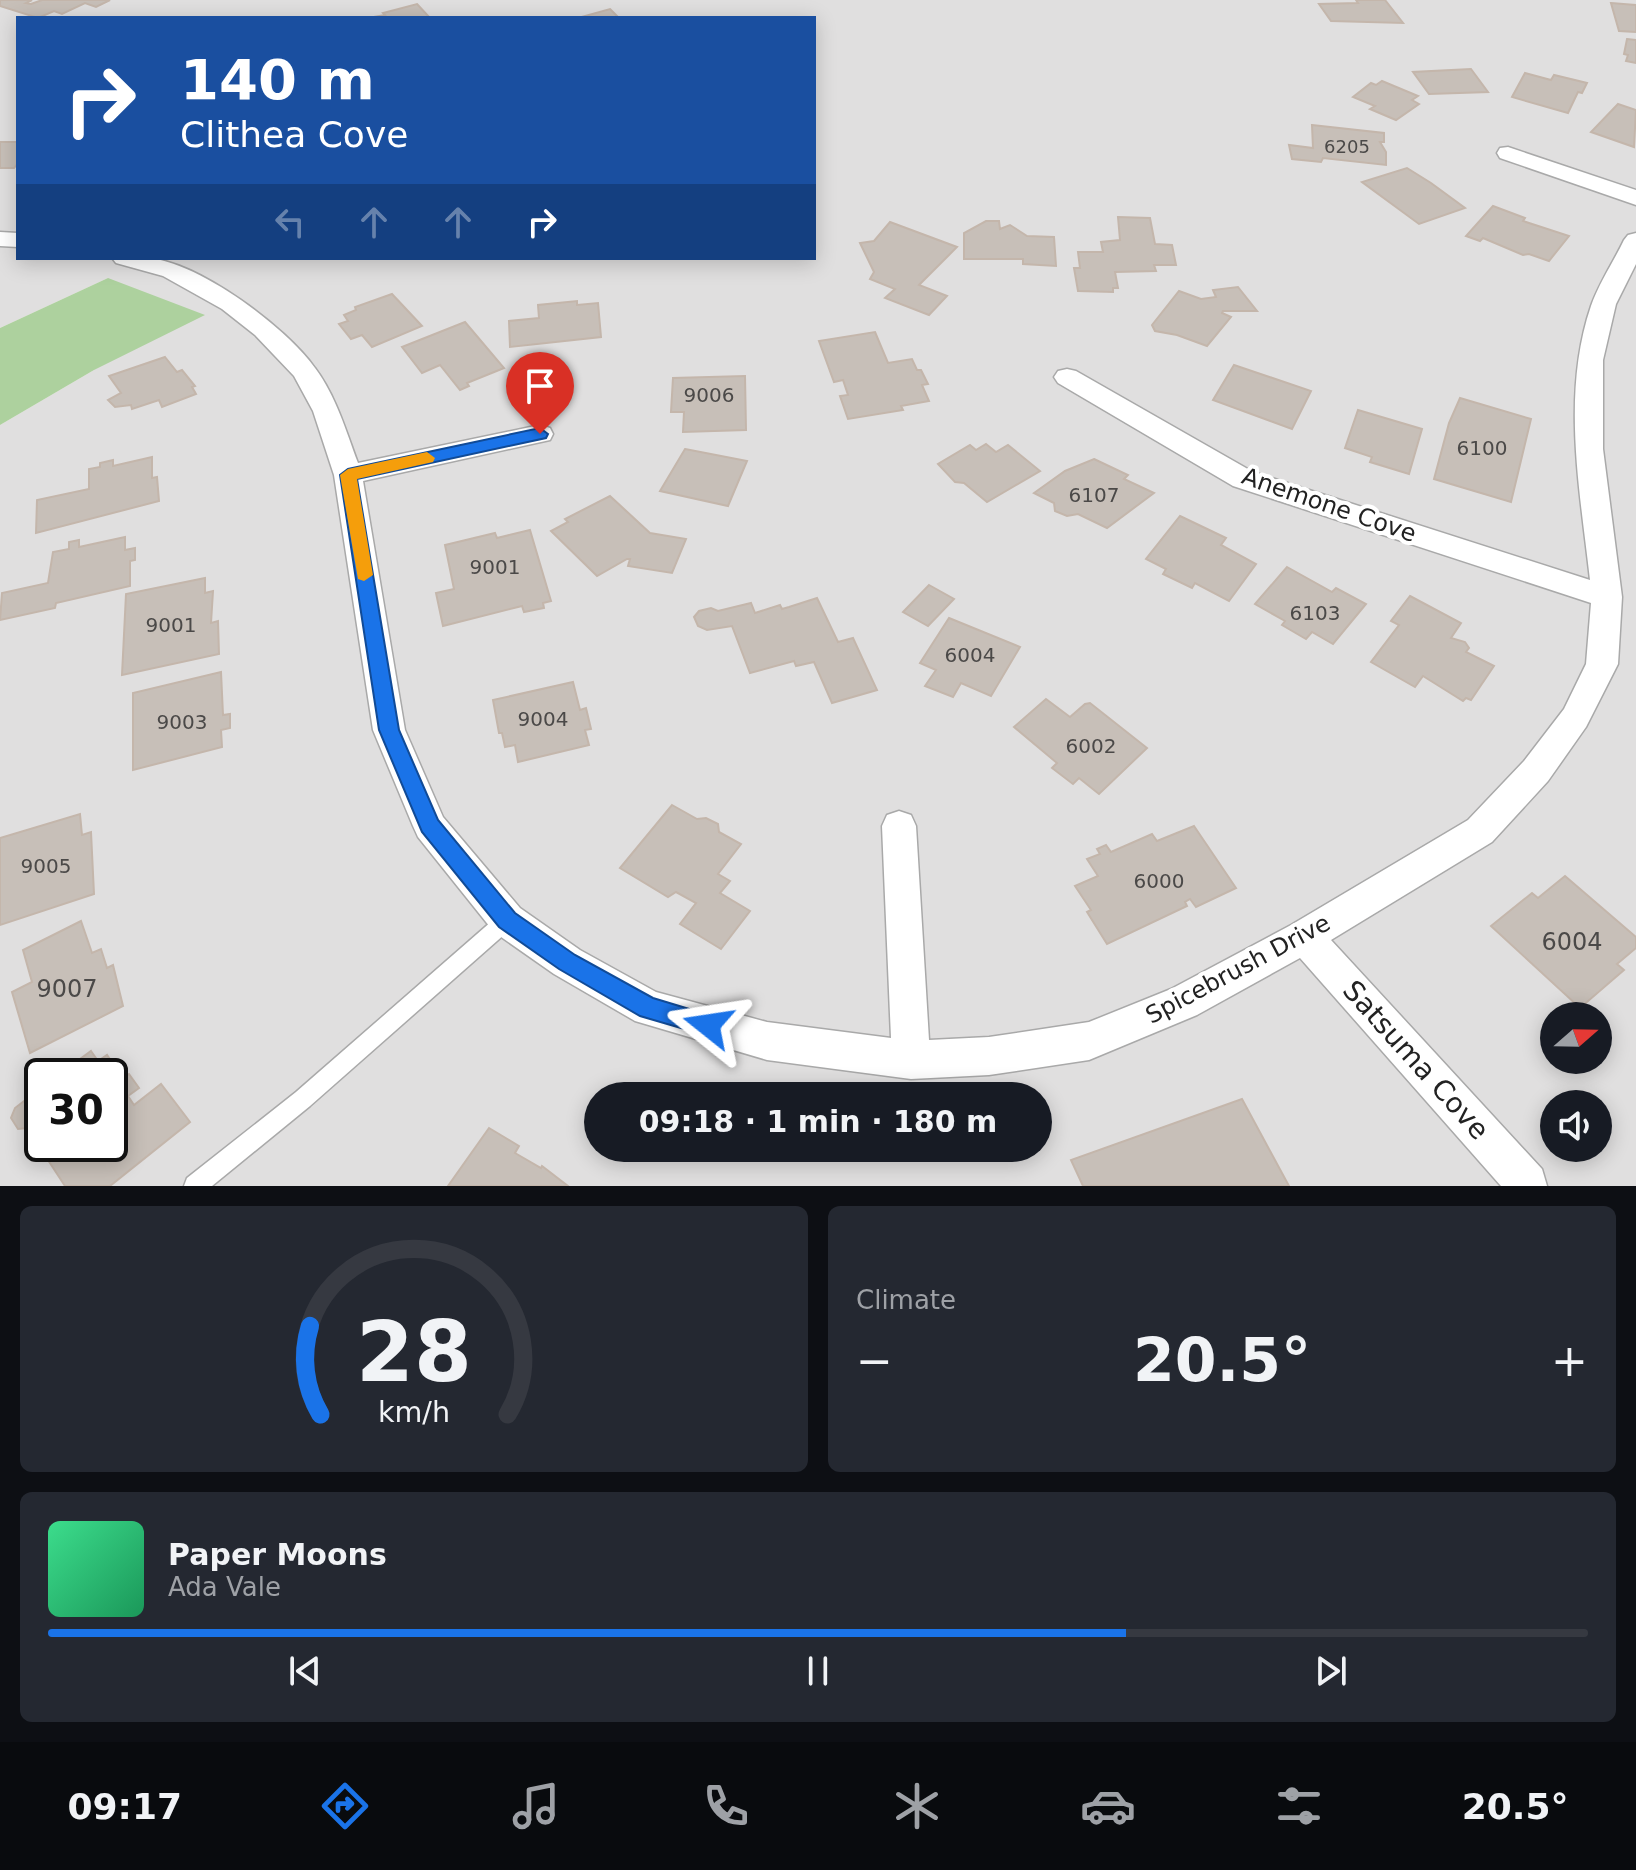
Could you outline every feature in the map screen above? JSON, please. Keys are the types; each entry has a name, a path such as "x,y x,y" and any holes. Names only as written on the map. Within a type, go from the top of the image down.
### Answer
{"street":[{"path":"1508,153 1636,198"},
{"name":"Spicebrush Drive","path":"131,260 171,271 231,304 264,329 305,372 326,411 348,475 389,730 430,826 507,920 567,962 648,1008 767,1041 911,1060 989,1056 1089,1041 1184,1002 1304,937 1480,831 1536,771 1575,718 1602,664 1607,597 1589,449 1590,360 1604,304 1636,240"},
{"name":"Anemone Cove","path":"1067,377 1243,479 1607,597"},
{"path":"348,475 540,434"},
{"path":"899,826 911,1060"},
{"name":"Satsuma Cove","path":"1304,937 1527,1184"}],"lane":[{"path":"195,1186 303,1099 507,920"}],"shaded area":[{"path":"0,0 1636,0 1636,1186 0,1186 0,425 94,370 108,278 0,328"}],"green space":[{"path":"108,278 205,315 94,370 0,425 0,328"}],"building":[{"path":"0,0 32,0 26,3 31,4 42,0 110,0 96,7 85,3 62,14 54,11 43,16 32,16 0,6"},
{"path":"1356,0 1385,0 1403,23 1331,21 1319,4 1358,3"},
{"path":"1611,3 1636,5 1636,32 1619,31"},
{"path":"417,4 428,16 379,16 385,15 383,13"},
{"path":"610,9 617,16 585,16"},
{"path":"1627,39 1636,40 1636,63 1626,61"},
{"path":"1471,69 1488,92 1429,94 1413,72"},
{"path":"1525,73 1551,80 1554,75 1587,83 1582,93 1578,92 1568,113 1512,97"},
{"path":"1382,81 1418,96 1412,100 1419,104 1396,120 1370,109 1375,106 1353,97 1371,83 1376,85"},
{"path":"1618,104 1636,110 1634,147 1591,132"},
{"path":"1312,125 1384,133 1384,142 1380,142 1386,152 1386,165 1323,158 1321,162 1292,159 1289,145 1313,148"},
{"path":"0,142 16,142 16,166 0,168"},
{"path":"1407,168 1465,208 1419,224 1362,182"},
{"path":"1493,206 1525,218 1523,221 1569,236 1549,261 1523,255 1483,238 1480,241 1466,236"},
{"path":"1118,217 1150,218 1155,244 1172,245 1176,265 1154,265 1156,271 1115,272 1118,288 1113,288 1113,292 1078,291 1074,268 1080,268 1078,252 1103,252 1101,242 1120,240"},
{"path":"986,221 999,221 1000,229 1010,225 1027,236 1054,237 1056,266 1023,264 1023,259 964,259 964,233"},
{"path":"890,222 957,247 919,285 947,296 929,315 885,298 895,289 870,279 874,272 860,243 874,241"},
{"path":"1238,287 1257,311 1223,311 1231,317 1207,346 1155,331 1152,325 1179,291 1201,299 1216,297 1213,290"},
{"path":"392,294 422,326 372,347 362,335 351,339 339,324 348,321 344,315 356,310 355,307"},
{"path":"577,301 577,305 598,303 601,337 510,347 509,321 539,318 538,305"},
{"path":"465,322 504,368 467,383 469,386 460,390 440,365 422,373 402,347"},
{"path":"875,332 888,363 912,359 917,370 921,370 928,384 922,385 929,401 901,406 903,410 848,419 840,396 848,395 843,380 834,382 819,341"},
{"path":"165,357 177,372 182,370 195,386 192,387 196,394 162,407 159,400 132,409 131,405 115,407 108,400 121,393 109,376"},
{"path":"1234,365 1311,391 1292,429 1213,400"},
{"path":"745,376 746,430 683,432 684,412 671,412 673,378"},
{"path":"1460,398 1531,419 1511,502 1434,479 1449,423"},
{"path":"1358,410 1422,429 1409,474 1370,462 1372,457 1345,448"},
{"path":"986,444 996,452 1008,445 1040,471 987,502 964,483 955,482 938,464 970,445 976,450"},
{"path":"685,449 747,461 728,506 660,491"},
{"path":"152,457 152,478 157,477 159,501 36,533 37,500 89,489 89,469 100,467 100,463 113,460 113,466"},
{"path":"1094,459 1128,475 1124,479 1154,493 1107,528 1078,514 1067,516 1055,511 1054,503 1034,493 1065,471"},
{"path":"610,496 650,533 686,539 672,573 628,566 630,559 627,559 597,576 551,531 568,522 565,519"},
{"path":"1180,516 1226,538 1221,545 1256,564 1229,601 1195,583 1192,588 1163,574 1166,569 1146,559"},
{"path":"530,530 551,601 543,603 544,608 524,612 522,606 443,626 436,593 454,589 445,545 495,533 497,538"},
{"path":"125,537 125,550 135,548 135,560 130,561 130,586 0,620 2,593 48,583 53,552 69,549 69,542 79,540 79,547"},
{"path":"1287,567 1332,592 1336,588 1366,604 1333,644 1312,632 1306,639 1282,625 1285,621 1255,604"},
{"path":"205,578 205,593 213,591 211,623 218,621 219,654 122,675 126,594"},
{"path":"929,585 954,599 928,626 903,612"},
{"path":"1410,596 1461,623 1451,638 1465,642 1469,648 1466,652 1494,666 1471,700 1466,698 1463,701 1423,676 1415,687 1371,662 1399,625 1391,621"},
{"path":"817,598 838,642 853,638 877,690 832,703 814,662 796,666 794,661 750,673 732,626 707,630 698,626 694,617 699,611 711,608 718,611 751,603 755,613 780,605 782,609"},
{"path":"949,618 1020,647 991,696 961,683 953,697 925,686 936,670 920,663"},
{"path":"221,672 223,715 230,714 230,728 221,730 222,747 133,770 133,693"},
{"path":"573,682 580,710 586,708 591,729 585,730 589,745 518,762 515,745 505,747 502,733 499,733 493,700"},
{"path":"1046,699 1070,717 1090,703 1147,748 1099,794 1079,778 1073,784 1052,768 1057,763 1014,727"},
{"path":"672,805 697,819 706,818 718,824 719,832 741,844 718,874 730,881 720,893 750,911 721,949 680,924 696,903 676,892 668,897 620,868"},
{"path":"80,814 82,835 91,832 94,894 0,925 0,838"},
{"path":"1194,826 1236,888 1196,907 1190,899 1185,902 1187,906 1107,944 1087,912 1091,910 1075,886 1098,876 1087,859 1100,854 1097,849 1106,845 1111,852 1152,834 1157,841"},
{"path":"1565,876 1636,937 1636,948 1617,964 1624,970 1587,1002 1573,1002 1491,926 1532,893 1538,898"},
{"path":"81,921 92,953 101,949 107,968 113,965 123,1006 30,1053 12,992 32,982 23,950"},
{"path":"91,1051 96,1058 81,1058"},
{"path":"129,1074 139,1088 128,1096 128,1075"},
{"path":"161,1084 190,1122 110,1186 65,1186 49,1162 128,1162 128,1096 134,1105"},
{"path":"1242,1099 1289,1186 1083,1186 1071,1160"},
{"path":"24,1101 24,1128 18,1129 11,1118 15,1108"},
{"path":"489,1128 519,1146 515,1153 542,1166 568,1186 448,1186"}],"slow traffic":[{"path":"364,575 348,475 427,458"}],"route":[{"path":"540,434 348,475 389,730 430,826 507,920 567,962 648,1008 708,1025"}]}
